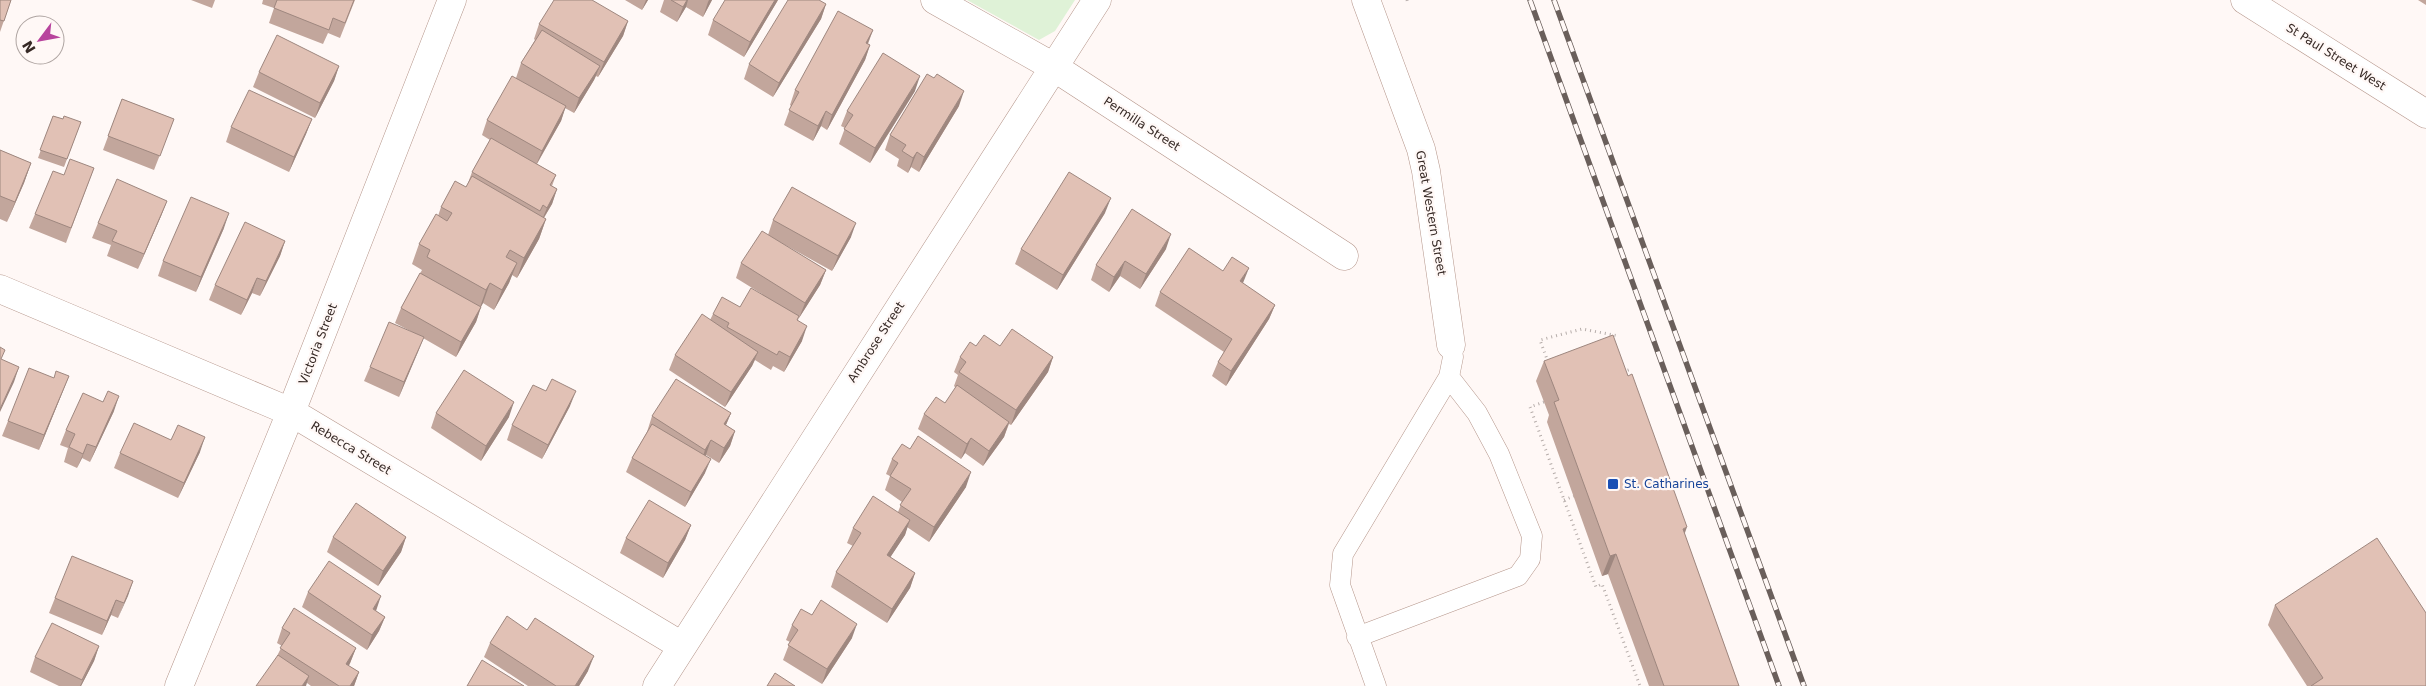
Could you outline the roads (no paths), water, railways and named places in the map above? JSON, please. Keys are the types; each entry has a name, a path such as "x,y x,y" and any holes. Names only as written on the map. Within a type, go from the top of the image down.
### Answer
{"street":[{"name":"Victoria Street","path":"180,686 291,412 452,0"},
{"name":"Permilla Street","path":"935,0 1052,66 1344,256"},
{"name":"Ambrose Street","path":"658,686 1052,66 1096,0"},
{"name":"Great Western Street","path":"1366,0 1421,149 1426,171 1451,345"},
{"name":"St Paul Street West","path":"2246,0 2426,114"},
{"name":"Rebecca Street","path":"0,290 291,412 682,646"}],"lane":[{"path":"1376,686 1340,585 1343,554 1449,377 1453,357 1451,345"},
{"path":"1357,637 1518,576 1530,559 1532,536 1499,454 1477,413 1449,377"}],"railway":[{"path":"1530,0 1779,686"},
{"path":"1554,0 1804,686"}],"place":[{"name":"St. Catharines","path":"1613,484"}]}
